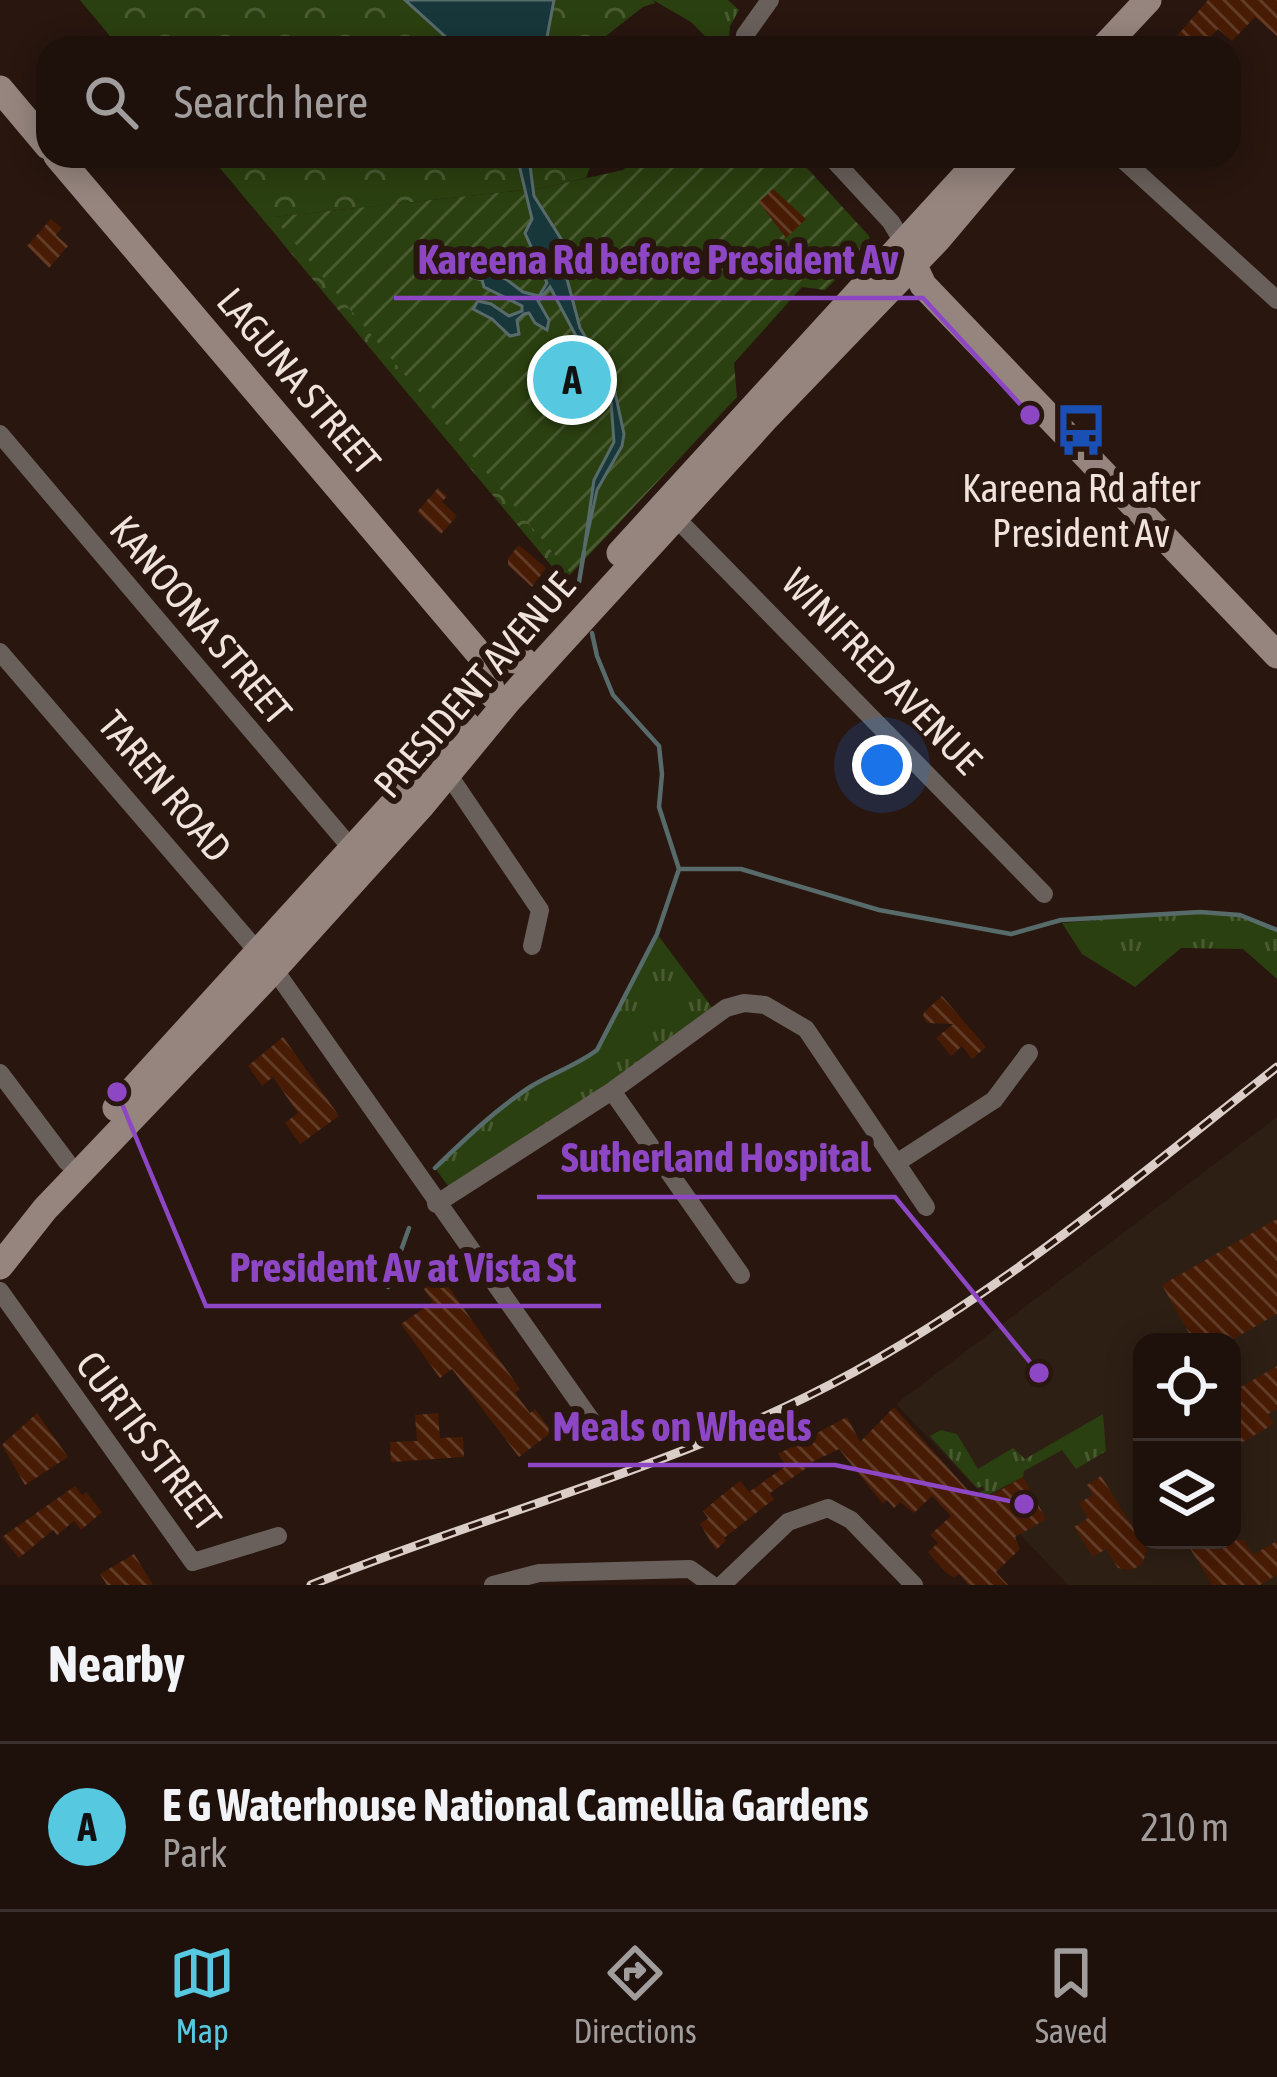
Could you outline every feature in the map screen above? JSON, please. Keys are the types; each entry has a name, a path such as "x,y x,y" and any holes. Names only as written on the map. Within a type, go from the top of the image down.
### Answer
{"main road":[{"path":"1093,36 1126,0"},
{"path":"1114,36 1148,0"},
{"path":"0,89 36,132"},
{"name":"LAGUNA STREET","path":"67,168 481,656 493,695"},
{"name":"PRESIDENT AVENUE","path":"908,253 974,168"},
{"name":"PRESIDENT AVENUE","path":"0,1266 441,767 493,695 908,253 996,168"},
{"path":"908,253 926,287 1277,655"},
{"name":"PRESIDENT AVENUE","path":"0,1236 266,960 352,849 493,717 668,512"},
{"path":"481,656 524,661"}],"street":[{"path":"745,36 770,0"},
{"path":"841,168 892,222 908,253"},
{"path":"1132,168 1277,300"},
{"name":"KANOONA STREET","path":"0,434 352,849"},
{"name":"WINIFRED AVENUE","path":"668,512 1044,894"},
{"name":"TAREN ROAD","path":"0,652 266,960 591,1420"},
{"path":"441,767 540,910 532,946"},
{"path":"436,1204 612,1091 726,1008 744,1003 766,1005 806,1029 926,1208"},
{"path":"898,1162 994,1100 1029,1053"},
{"path":"0,1073 67,1162"},
{"path":"612,1091 741,1276"},
{"name":"CURTIS STREET","path":"0,1292 193,1562 278,1536"},
{"path":"722,1585 788,1522 828,1508 851,1520 914,1585"},
{"path":"493,1585 539,1573 690,1569 712,1585"}],"shaded area":[{"path":"1277,1117 1277,1585 1068,1585 896,1404"}],"green space":[{"path":"80,0 405,0 445,36 110,36"},
{"path":"554,0 655,3 606,36 547,36"},
{"path":"653,0 728,0 739,10 729,36 705,36"},
{"path":"220,168 590,168 586,178 542,188 274,217 571,574 564,581"},
{"path":"807,168 869,236 871,246 825,290 802,287 734,363 737,397 571,574 273,217 542,188 623,170"},
{"path":"1200,912 1240,915 1277,930 1277,979 1243,949 1181,948 1135,987 1082,954 1062,923"},
{"path":"657,934 717,1014 453,1193 435,1168 496,1111 597,1050"},
{"path":"1103,1414 1106,1451 1076,1469 1062,1450 984,1497 983,1486 977,1488 930,1436 941,1430 957,1434 978,1469 1013,1448 1025,1459"}],"water":[{"path":"405,0 554,0 547,36 445,36"},
{"path":"520,168 530,168 534,196 563,242 564,268 580,328 613,383 624,434 597,490 583,556 594,480 614,442 611,402 550,287 538,301 549,320 547,330 529,313 517,320 519,334 510,336 473,309 478,301 509,316 522,311 522,306 471,277 476,273 506,279 523,292 539,296 547,283 525,233 532,219"}],"building":[{"path":"1208,0 1277,0 1277,36 1255,17 1237,36 1226,36 1218,29 1211,36 1177,36"},
{"path":"773,189 806,219 786,238 759,202"},
{"path":"51,219 62,228 56,235 68,246 49,268 27,246"},
{"path":"438,488 447,496 442,502 457,516 441,534 417,512"},
{"path":"519,545 546,568 532,587 508,565"},
{"path":"942,996 986,1047 972,1059 962,1046 951,1056 936,1038 953,1024 927,1023 923,1017"},
{"path":"283,1037 339,1116 300,1144 285,1123 298,1113 273,1077 262,1086 248,1066"},
{"path":"1277,1219 1277,1314 1241,1335 1189,1333 1162,1285"},
{"path":"441,1276 520,1389 515,1393 552,1432 519,1457 452,1369 440,1378 401,1324 433,1302 424,1289"},
{"path":"1277,1366 1277,1409 1268,1414 1274,1424 1241,1443 1241,1441 1241,1387"},
{"path":"894,1407 974,1497 978,1494 983,1500 1023,1477 1046,1519 1015,1537 1020,1549 996,1572 1008,1585 968,1585 959,1574 954,1578 944,1571 928,1552 938,1543 930,1535 951,1516 932,1496 914,1513 900,1502 894,1508 887,1500 883,1504 839,1449 806,1465 770,1493 774,1499 724,1538 716,1550 700,1524 708,1518 703,1511 722,1495 740,1481 749,1492 786,1466 778,1454 847,1417 860,1442"},
{"path":"37,1413 68,1457 25,1485 2,1445"},
{"path":"438,1413 440,1438 463,1437 464,1457 391,1462 390,1442 417,1441 415,1415"},
{"path":"1101,1476 1133,1527 1133,1549 1147,1550 1142,1564 1132,1570 1118,1568 1106,1549 1093,1557 1074,1527 1088,1518 1079,1503 1093,1495 1087,1485"},
{"path":"75,1486 102,1512 81,1530 74,1521 57,1535 53,1530 19,1558 2,1537"},
{"path":"1244,1540 1253,1555 1277,1541 1277,1575 1260,1585 1212,1585 1190,1549 1241,1549"},
{"path":"134,1554 153,1585 107,1585 100,1574"}],"waterway":[{"path":"579,582 584,552"},
{"path":"435,1168 517,1096 597,1050 657,934 679,869 659,807 659,746 613,695 592,633"},
{"path":"679,869 741,869 879,910 1011,934 1061,920 1200,912 1240,915 1277,930"},
{"path":"388,1287 409,1228"}],"railway":[{"path":"311,1585 685,1450 870,1363 1050,1244 1277,1067"}],"place":[{"name":"E G Waterhouse National Camellia Gardens","path":"572,380"},
{"name":"Kareena Rd before President Av","path":"1030,415"},
{"name":"Kareena Rd after President Av","path":"1081,430"},
{"name":"President Av at Vista St","path":"117,1092"},
{"name":"Sutherland Hospital","path":"1039,1373"},
{"name":"Meals on Wheels","path":"1024,1504"}]}
